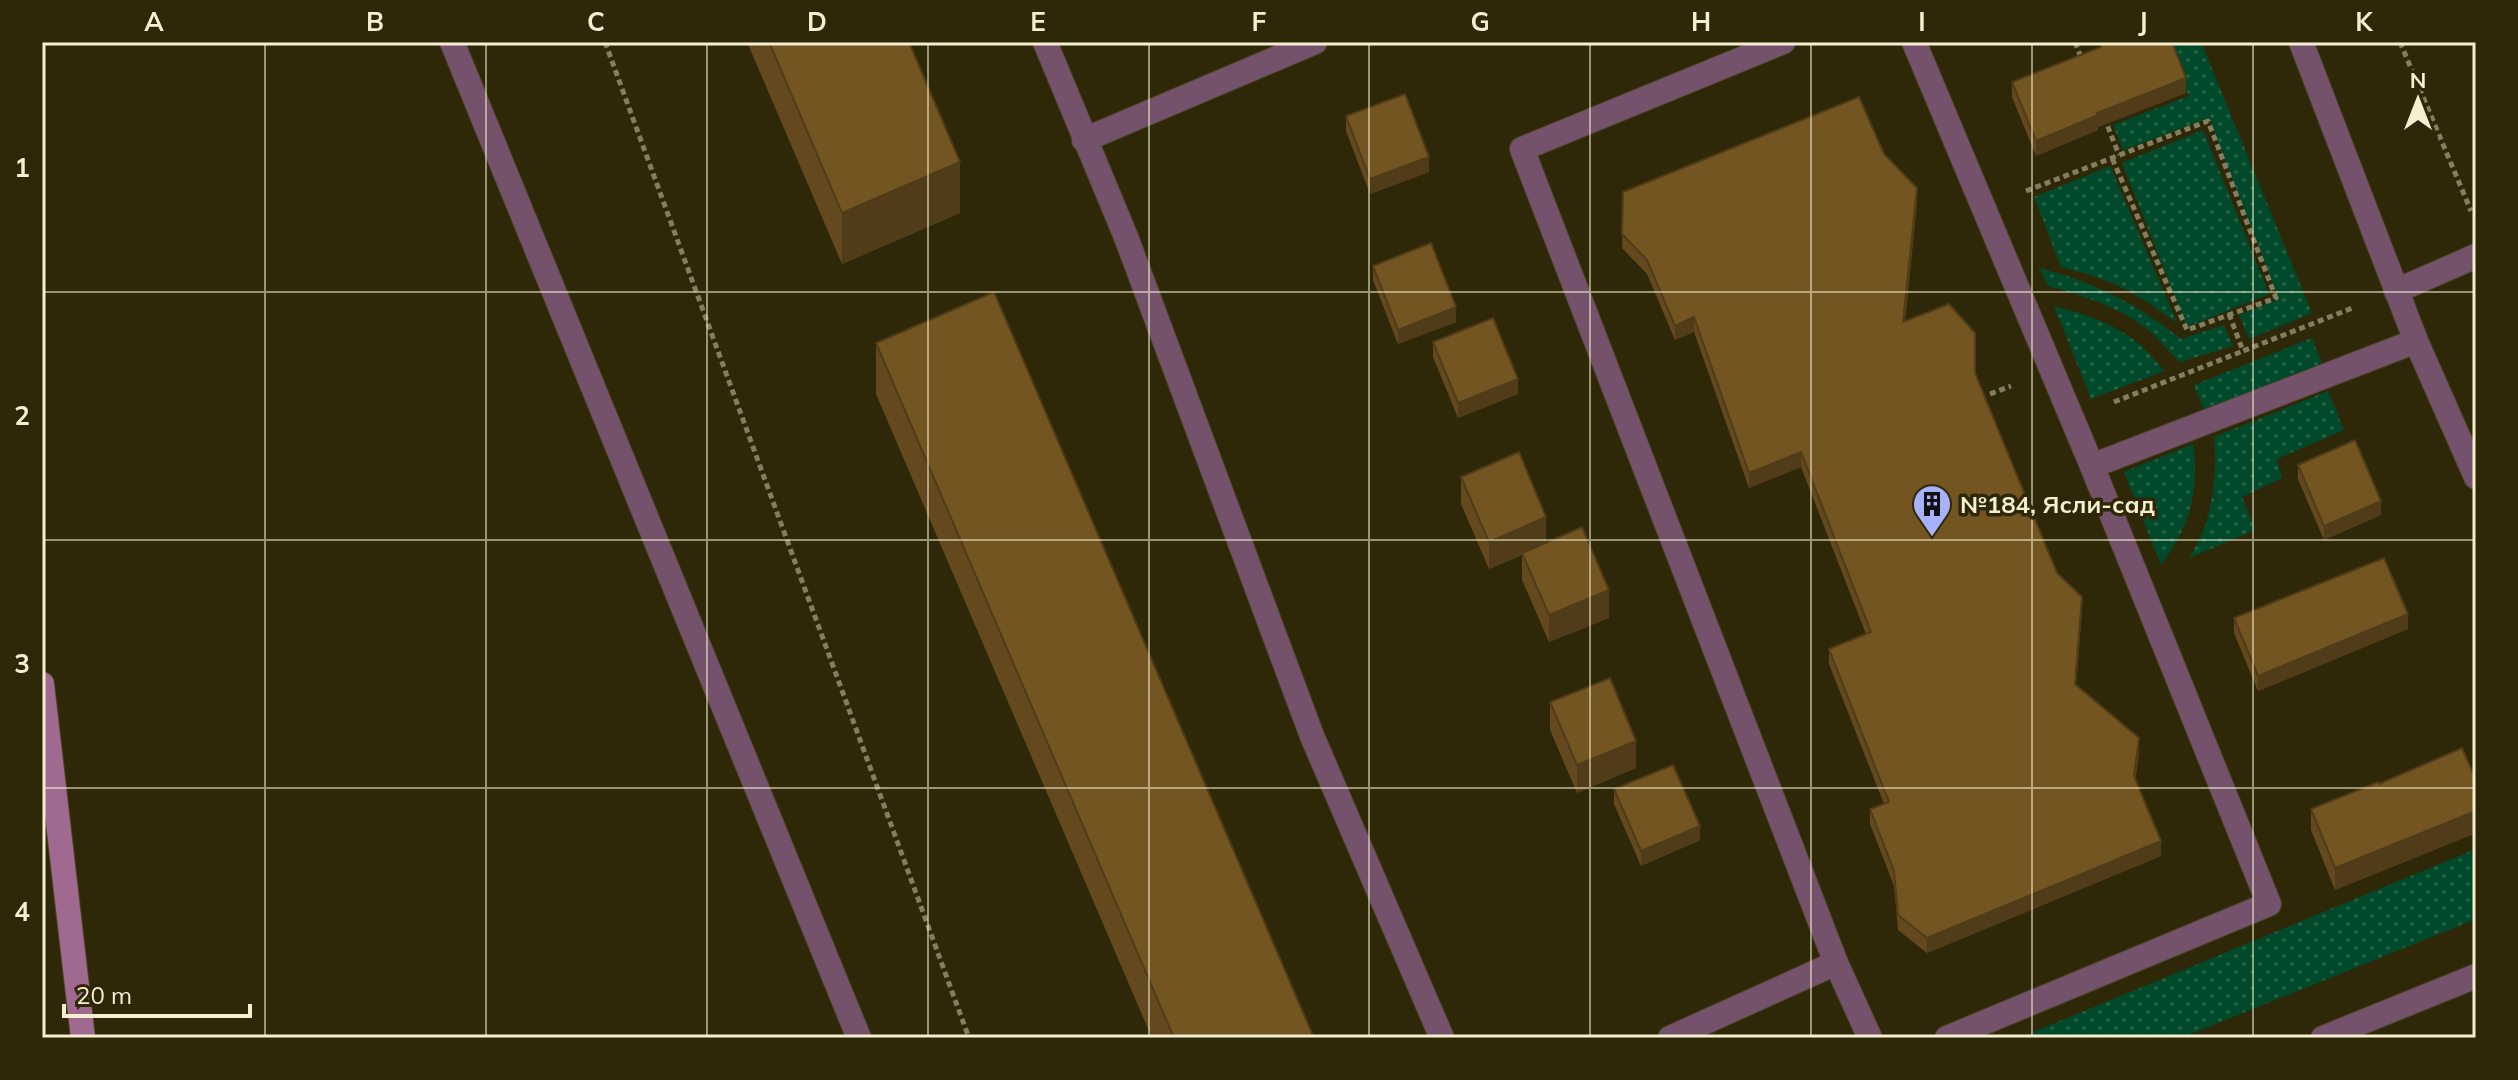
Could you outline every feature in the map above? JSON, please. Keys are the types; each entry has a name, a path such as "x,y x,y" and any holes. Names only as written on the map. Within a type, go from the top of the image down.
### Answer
{"street":[{"path":"452,42 859,1038"},
{"path":"1045,42 1126,237 1312,736 1442,1038"},
{"path":"1084,140 1315,42"},
{"path":"1783,42 1522,149 1836,963 1870,1038"},
{"path":"1914,42 2092,466 2269,904 1947,1038"},
{"path":"2301,42 2416,341 2476,477"},
{"path":"2396,291 2476,256"},
{"path":"2092,466 2416,341"},
{"path":"42,684 83,1038"},
{"path":"1670,1038 1836,963"},
{"path":"2323,1038 2476,976"}],"path":[{"path":"605,42 969,1038"},
{"path":"2075,42 2086,70"},
{"path":"2400,42 2476,223"},
{"path":"2102,112 2119,155"},
{"path":"1984,207 2208,121 2276,298 2187,330 2112,158"},
{"path":"2103,406 2358,306"},
{"path":"2229,314 2243,351"},
{"path":"1990,394 2052,370"}],"green space":[{"path":"2167,42 2201,42 2312,313 2249,339 2239,315 2279,299 2209,118 2123,150 2113,125 2189,96"},
{"path":"2203,130 2269,294 2187,327 2122,163"},
{"path":"2110,166 2177,323 2122,288 2061,267 2034,197"},
{"path":"2039,268 2114,296 2181,339 2224,325 2233,346 2180,362 2153,334 2129,317 2090,299 2048,286"},
{"path":"2054,306 2115,328 2140,345 2164,371 2091,399"},
{"path":"2312,338 2322,364 2204,410 2194,385"},
{"path":"2328,391 2344,430 2277,459 2282,478 2242,497 2255,530 2189,558 2203,530 2212,500 2214,437"},
{"path":"2193,444 2195,477 2190,508 2179,537 2161,565 2124,472"},
{"path":"2476,849 2476,919 2181,1038 2019,1038"}],"building":[{"path":"769,42 909,42 960,162 842,213"},
{"path":"2108,42 2172,42 2186,78 2036,141 2012,82"},
{"path":"1405,94 1429,157 1370,179 1346,116"},
{"path":"1859,97 1884,154 1917,188 1903,322 1949,304 1975,333 1975,373 2057,573 2082,597 2075,684 2139,738 2134,776 2161,841 1927,938 1898,915 1894,871 1870,809 1889,802 1829,649 1871,632 1801,452 1749,473 1694,317 1675,326 1647,260 1622,234 1623,192"},
{"path":"1431,243 1456,307 1398,330 1373,266"},
{"path":"994,292 1314,1038 1174,1038 876,343"},
{"path":"1493,318 1518,379 1458,403 1433,342"},
{"path":"2355,440 2381,501 2324,526 2298,465"},
{"path":"1519,452 1546,517 1489,542 1461,477"},
{"path":"1582,527 1609,590 1549,615 1522,553"},
{"path":"2384,558 2408,614 2258,676 2234,618"},
{"path":"1610,678 1636,741 1577,765 1550,702"},
{"path":"2462,748 2476,780 2476,811 2335,868 2311,809"},
{"path":"1673,765 1700,826 1641,851 1614,789"}],"place":[{"name":"№184, Ясли-сад","path":"1932,538"}]}
